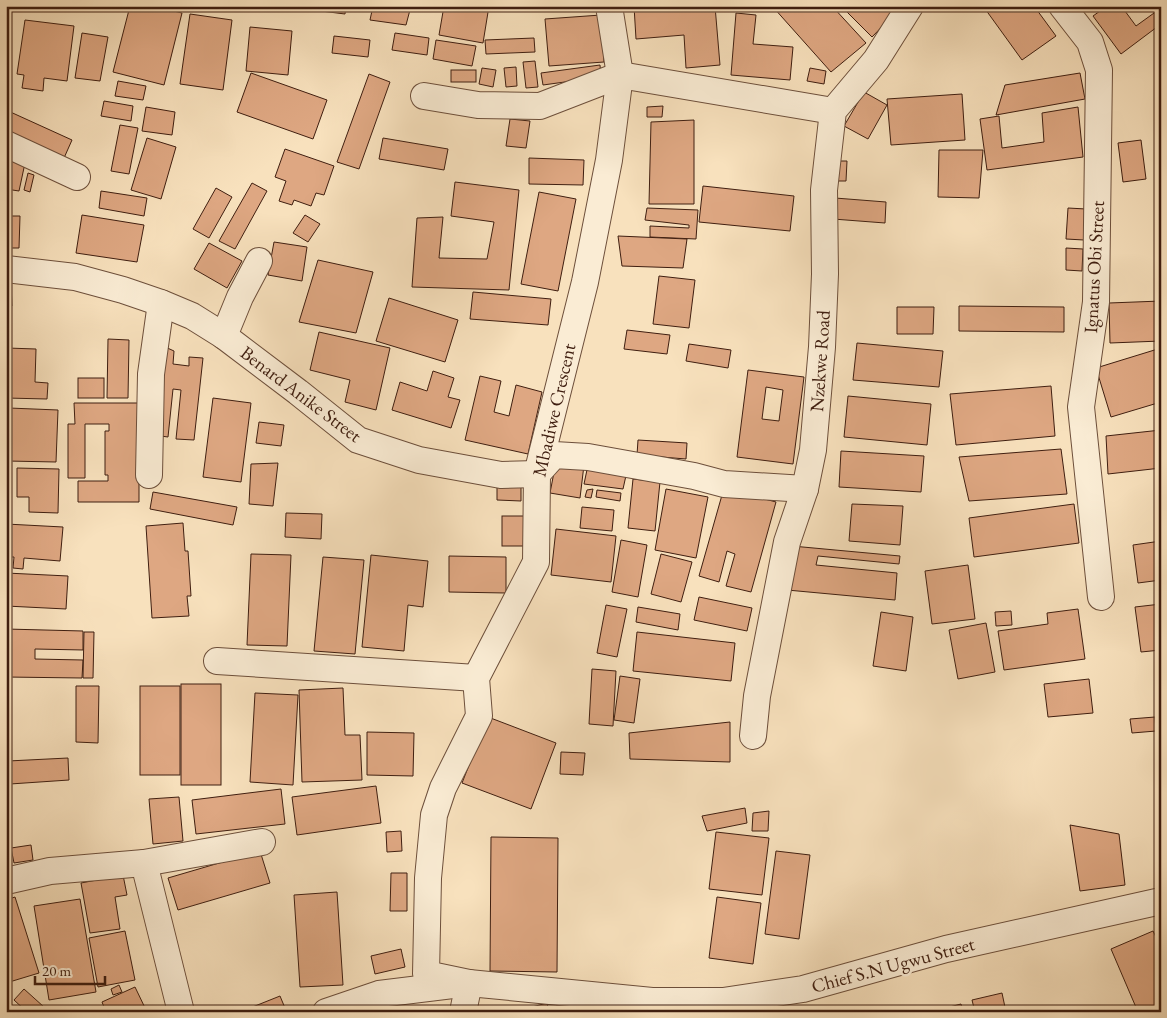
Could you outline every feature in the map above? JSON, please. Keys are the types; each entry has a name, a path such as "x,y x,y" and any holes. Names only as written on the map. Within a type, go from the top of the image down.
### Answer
{"street":[{"name":"Mbadiwe Crescent","path":"476,678 536,562 537,474 585,282 610,160 620,75 609,6"},
{"path":"424,96 478,105 540,106 620,75 833,111 876,60 910,6"},
{"name":"Ignatus Obi Street","path":"1062,6 1090,42 1099,70 1096,302 1081,406 1101,597"},
{"name":"Nzekwe Road","path":"753,736 757,696 787,542 805,489 813,450 826,274 824,190 833,111"},
{"path":"6,144 77,177"},
{"path":"224,336 240,297 259,261"},
{"name":"Benard Anike Street","path":"6,269 75,276 123,290 192,316 224,336 358,440 419,460 501,475 537,474"},
{"path":"149,475 151,374 161,303"},
{"path":"537,474 554,455 588,457 694,476 724,484 805,489"},
{"path":"217,661 476,678 479,716 442,788 434,815 428,878 426,974 468,983 463,1012"},
{"path":"6,881 50,871 144,863 262,842"},
{"path":"144,863 180,1012"},
{"name":"Chief S.N Ugwu Street","path":"326,1012 379,994 468,983 724,1006 803,989 946,949 1161,901"}],"building":[{"path":"130,6 153,6 182,13 164,85 113,72"},
{"path":"313,6 346,6 345,14 313,10"},
{"path":"373,6 411,6 406,25 370,20"},
{"path":"444,6 489,6 483,43 439,35"},
{"path":"634,6 715,6 720,65 686,68 684,35 636,39"},
{"path":"832,6 866,43 831,72 773,7"},
{"path":"841,6 895,6 899,9 872,37"},
{"path":"983,6 1034,6 1056,36 1022,60"},
{"path":"1107,6 1132,6 1125,11 1136,26 1161,8 1161,24 1121,54 1093,16"},
{"path":"736,13 756,15 753,44 793,47 790,80 731,75"},
{"path":"190,14 232,20 223,90 180,84"},
{"path":"601,15 604,62 549,66 545,19"},
{"path":"25,20 74,26 67,81 44,78 43,91 22,88 24,75 17,74"},
{"path":"250,27 292,31 288,75 246,71"},
{"path":"82,33 108,37 100,81 75,78"},
{"path":"395,33 429,38 427,55 392,50"},
{"path":"334,36 370,40 368,57 332,53"},
{"path":"534,38 535,52 486,54 485,40"},
{"path":"436,40 476,46 472,66 433,59"},
{"path":"535,61 538,87 526,88 523,62"},
{"path":"600,65 601,77 543,85 541,73"},
{"path":"516,67 517,86 506,87 504,68"},
{"path":"482,68 496,70 493,87 479,84"},
{"path":"810,68 826,71 824,84 807,81"},
{"path":"451,70 476,70 476,82 451,82"},
{"path":"251,73 327,100 313,139 237,112"},
{"path":"1080,73 1085,99 996,115 1005,85"},
{"path":"369,74 390,82 359,169 337,162"},
{"path":"118,81 146,86 143,100 115,96"},
{"path":"864,92 887,105 868,139 844,126"},
{"path":"962,94 965,140 891,145 887,99"},
{"path":"104,101 133,106 131,121 101,116"},
{"path":"663,106 662,117 647,117 647,107"},
{"path":"146,107 175,112 172,135 142,131"},
{"path":"1078,107 1083,157 987,170 980,119 999,116 1002,148 1044,142 1042,113"},
{"path":"6,110 72,140 64,158 6,131"},
{"path":"510,119 530,121 526,148 506,146"},
{"path":"694,120 694,204 649,204 651,122"},
{"path":"120,125 138,128 129,174 111,171"},
{"path":"147,138 176,147 161,199 131,190"},
{"path":"383,138 448,149 444,170 379,159"},
{"path":"1141,140 1146,179 1123,182 1118,143"},
{"path":"285,149 334,166 324,195 316,193 311,206 294,200 292,205 279,201 286,181 275,177"},
{"path":"939,150 983,150 979,198 938,197"},
{"path":"6,152 25,163 19,191 6,189"},
{"path":"529,158 584,160 583,185 529,184"},
{"path":"832,161 847,161 846,181 831,181"},
{"path":"28,173 34,175 30,192 24,190"},
{"path":"455,182 519,190 509,290 412,287 417,218 443,217 439,258 487,259 494,222 451,216"},
{"path":"252,183 267,191 235,249 219,241"},
{"path":"703,186 794,196 790,231 699,222"},
{"path":"216,188 232,197 209,238 193,229"},
{"path":"101,191 147,198 144,216 99,208"},
{"path":"539,192 576,199 558,291 521,284"},
{"path":"835,198 886,202 885,223 833,219"},
{"path":"647,208 698,210 696,239 650,237 650,226 689,228 689,225 645,220"},
{"path":"1068,208 1086,209 1084,240 1066,239"},
{"path":"82,215 144,225 137,262 76,253"},
{"path":"305,215 320,224 308,242 293,233"},
{"path":"6,216 20,216 19,248 6,248"},
{"path":"618,236 687,239 683,268 622,266"},
{"path":"274,242 307,247 302,281 268,275"},
{"path":"209,243 242,261 227,288 194,269"},
{"path":"1066,248 1083,249 1082,271 1066,270"},
{"path":"318,260 373,272 356,333 299,322"},
{"path":"659,276 695,280 689,328 653,324"},
{"path":"6,284 11,284 12,306 6,307"},
{"path":"473,292 551,299 548,325 470,319"},
{"path":"389,298 458,320 445,362 376,341"},
{"path":"1161,301 1161,341 1110,343 1109,303"},
{"path":"959,306 1064,307 1064,332 959,331"},
{"path":"897,307 934,307 933,334 897,334"},
{"path":"627,330 670,335 667,354 624,349"},
{"path":"319,332 390,348 376,410 345,402 350,380 310,370"},
{"path":"108,339 129,340 128,398 107,398"},
{"path":"857,343 943,351 939,387 853,380"},
{"path":"689,344 731,350 728,368 686,361"},
{"path":"163,346 174,351 173,364 189,366 189,357 203,358 194,440 176,439 181,390 173,389 168,437 153,435"},
{"path":"7,348 36,349 35,382 48,383 47,399 6,398"},
{"path":"1161,348 1161,402 1111,417 1096,368"},
{"path":"748,370 804,377 793,464 737,457","holes":["766,387 783,390 779,421 762,419"]},
{"path":"433,371 454,378 448,397 460,400 451,428 392,410 400,382 427,391"},
{"path":"480,376 501,381 494,412 509,416 516,385 542,392 528,454 465,440"},
{"path":"78,378 104,378 104,398 78,398"},
{"path":"1051,386 1055,436 956,445 950,394"},
{"path":"848,396 931,404 927,445 844,437"},
{"path":"213,398 251,403 241,482 203,477"},
{"path":"74,403 139,403 139,502 78,502 78,481 108,481 108,475 105,475 105,431 109,431 109,424 85,424 85,478 68,478 68,424 75,424"},
{"path":"9,408 58,410 56,462 7,461"},
{"path":"259,422 284,425 281,446 256,443"},
{"path":"1161,430 1161,468 1108,474 1106,436"},
{"path":"638,440 687,443 686,459 637,455"},
{"path":"1061,449 1067,494 969,501 959,457"},
{"path":"841,451 924,456 921,492 839,487"},
{"path":"278,463 273,506 249,504 251,464"},
{"path":"584,465 580,498 550,493 555,467"},
{"path":"588,465 627,471 623,489 584,484"},
{"path":"17,468 59,469 58,513 29,512 29,497 17,497"},
{"path":"633,479 660,482 655,531 628,528"},
{"path":"497,484 521,485 521,501 497,500"},
{"path":"724,488 776,502 751,592 726,586 735,554 727,551 719,582 699,576"},
{"path":"593,489 591,498 585,497 587,490"},
{"path":"666,489 708,497 696,558 655,550"},
{"path":"597,490 621,493 620,501 596,497"},
{"path":"153,492 237,507 233,525 150,509"},
{"path":"852,504 903,506 900,545 849,541"},
{"path":"1074,504 1079,543 974,557 969,518"},
{"path":"582,507 614,510 612,531 580,528"},
{"path":"286,513 322,514 321,539 285,537"},
{"path":"502,516 529,516 529,546 502,546"},
{"path":"183,523 185,551 188,551 191,596 187,596 189,616 152,618 146,526"},
{"path":"6,524 63,527 60,561 24,558 23,569 13,568 14,557 6,557"},
{"path":"556,529 616,536 611,582 551,575"},
{"path":"621,540 647,545 638,597 612,592"},
{"path":"1161,541 1161,580 1138,583 1133,545"},
{"path":"792,546 900,556 899,564 818,556 816,565 897,573 895,600 787,590"},
{"path":"251,554 291,555 287,646 247,645"},
{"path":"661,554 692,562 681,602 651,594"},
{"path":"371,555 428,561 423,607 408,605 404,651 362,647"},
{"path":"449,556 506,557 506,593 449,592"},
{"path":"323,557 364,560 355,654 314,651"},
{"path":"968,565 975,619 932,624 925,571"},
{"path":"6,573 68,576 66,609 6,606"},
{"path":"699,597 752,608 747,631 694,620"},
{"path":"1161,604 1161,650 1141,652 1135,607"},
{"path":"606,605 627,609 617,657 597,653"},
{"path":"638,607 680,614 678,630 636,622"},
{"path":"1078,609 1085,659 1004,670 998,631 1048,624 1047,613"},
{"path":"1011,611 1012,625 996,626 995,612"},
{"path":"881,612 913,617 906,671 873,666"},
{"path":"986,623 995,672 958,679 949,630"},
{"path":"6,629 83,631 83,650 35,649 35,659 83,660 82,678 6,677"},
{"path":"84,632 94,632 93,678 83,678"},
{"path":"637,632 735,643 731,681 633,671"},
{"path":"592,669 616,671 613,726 589,724"},
{"path":"620,676 640,679 634,723 614,720"},
{"path":"1089,679 1093,713 1048,717 1044,684"},
{"path":"181,684 221,684 221,785 181,785"},
{"path":"76,686 99,686 98,743 76,742"},
{"path":"140,686 180,686 180,775 140,775"},
{"path":"343,688 345,735 360,735 362,780 302,782 299,690"},
{"path":"255,693 298,695 293,785 250,782"},
{"path":"488,717 556,743 531,809 462,783"},
{"path":"1155,717 1156,731 1132,733 1130,719"},
{"path":"730,722 730,762 630,759 629,733"},
{"path":"367,732 414,733 413,776 367,775"},
{"path":"561,752 585,753 583,775 560,774"},
{"path":"68,758 69,780 10,784 8,761"},
{"path":"376,786 381,823 297,835 292,797"},
{"path":"281,789 285,824 196,834 192,800"},
{"path":"179,797 183,841 153,844 149,799"},
{"path":"745,808 747,823 707,831 702,816"},
{"path":"769,811 768,831 752,831 753,813"},
{"path":"1070,825 1119,834 1125,885 1080,891"},
{"path":"6,831 10,853 6,854"},
{"path":"401,831 402,851 387,852 386,832"},
{"path":"716,832 769,838 762,895 709,889"},
{"path":"491,837 558,838 557,972 490,971"},
{"path":"31,845 33,860 14,863 11,848"},
{"path":"260,851 270,883 178,910 168,878"},
{"path":"776,851 810,855 799,939 765,934"},
{"path":"391,873 407,873 407,911 390,911"},
{"path":"123,875 127,895 115,897 120,929 90,933 81,883"},
{"path":"337,892 343,985 300,987 294,895"},
{"path":"15,897 39,973 6,983 6,900"},
{"path":"717,897 761,903 753,964 709,958"},
{"path":"80,899 96,992 49,1000 34,906"},
{"path":"125,931 135,980 98,987 89,938"},
{"path":"1153,931 1161,947 1161,1012 1138,1012 1111,949"},
{"path":"401,949 405,967 375,974 371,956"},
{"path":"119,985 122,992 113,995 111,989"},
{"path":"135,987 147,1012 106,1012 102,1002"},
{"path":"24,989 44,1007 39,1012 27,1012 14,1000"},
{"path":"1002,993 1006,1012 975,1012 972,1000"},
{"path":"280,996 285,1008 276,1012 240,1012"},
{"path":"547,1003 549,1012 513,1012"},
{"path":"557,1004 609,1006 609,1012 557,1012"},
{"path":"961,1004 963,1012 930,1012"}]}
